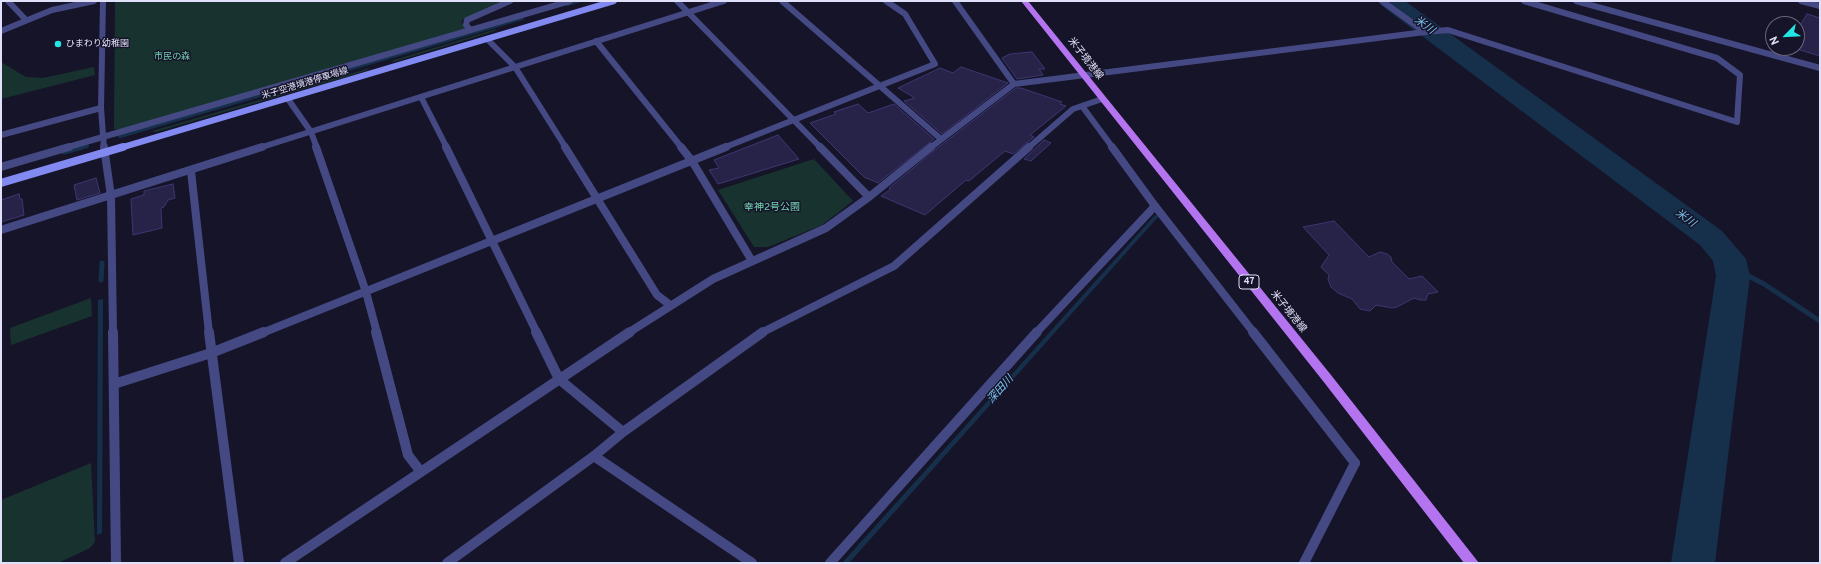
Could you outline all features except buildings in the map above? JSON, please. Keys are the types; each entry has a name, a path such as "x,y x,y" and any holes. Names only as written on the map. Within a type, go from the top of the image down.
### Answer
{"main road":[{"name":"米子空港境港停車場線","path":"1,183 614,1"},
{"name":"米子境港線","path":"1024,1 1327,378 1472,563"}],"street":[{"path":"8,1 26,20"},
{"path":"1,32 52,10 94,1"},
{"path":"103,1 101,108 104,152 111,196 116,563"},
{"path":"471,30 466,25 467,20 510,1"},
{"path":"1,167 570,1"},
{"path":"676,1 689,12 869,197"},
{"path":"1,230 724,1"},
{"path":"782,1 941,139"},
{"path":"114,384 211,353 935,64 905,14 886,1"},
{"path":"955,1 1014,84"},
{"path":"1382,1 1425,32"},
{"path":"285,563 670,305 713,278 826,228 869,197 941,139 1014,84 1084,74 1448,30 1737,122 1740,75 1717,58 1524,1"},
{"path":"1576,1 1820,68"},
{"path":"1801,1 1820,6"},
{"path":"488,39 515,67 657,295 670,305"},
{"path":"596,41 692,161 752,261"},
{"path":"421,97 560,379 623,432"},
{"path":"288,99 311,132 366,292 408,455 421,472"},
{"path":"447,563 594,456 623,432 767,329 894,266 1073,109 1102,99"},
{"path":"1082,106 1155,206 1355,463 1304,563"},
{"path":"1,135 101,108"},
{"path":"191,170 211,353 239,563"},
{"path":"830,563 1032,337 1155,206"},
{"path":"594,456 752,563"}],"green space":[{"name":"市民の森","path":"115,1 505,1 464,19 461,22 468,29 121,130 114,129"},
{"path":"496,29 495,31 394,62 391,61"},
{"path":"1,62 26,77 43,78 94,67 95,75 1,99"},
{"path":"370,68 366,71 156,132 152,131"},
{"name":"幸神2号公園","path":"814,159 853,201 822,225 768,247 754,247 718,190"},
{"path":"91,298 92,316 11,345 10,328"},
{"path":"91,463 95,542 90,548 58,563 1,563 1,500"}],"water":[{"name":"深田川","path":"1155,215 1159,216 849,563 842,563"},
{"path":"103,299 102,533 97,535 98,300"}],"waterway":[{"path":"567,4 578,1"},
{"name":"米川","path":"1390,1 1711,238 1729,259 1733,276 1693,563"},
{"path":"120,136 522,18"},
{"path":"79,148 87,146"},
{"path":"64,152 82,147"},
{"path":"101,280 102,263"},
{"path":"1731,267 1764,284 1820,321"}],"place":[{"name":"ひまわり幼稚園","path":"58,44"}]}
